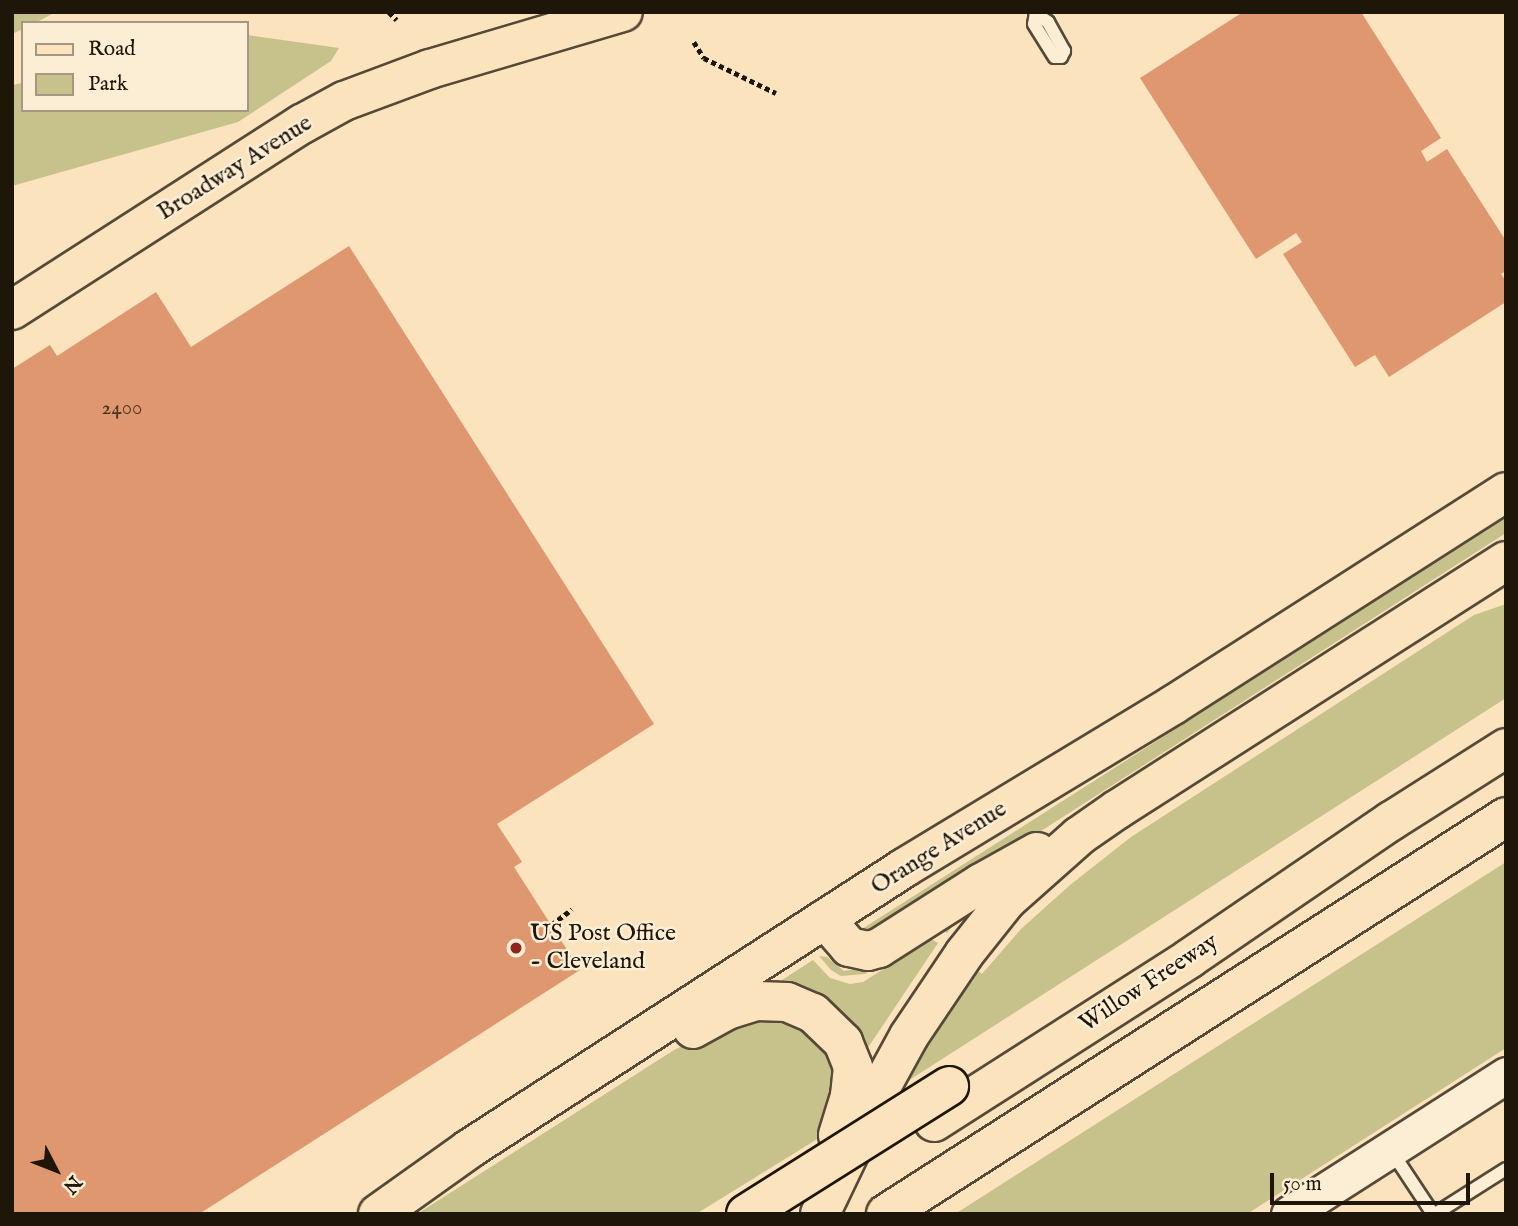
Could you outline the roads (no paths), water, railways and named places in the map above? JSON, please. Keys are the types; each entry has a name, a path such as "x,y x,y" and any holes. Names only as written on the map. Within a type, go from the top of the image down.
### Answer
{"main road":[{"name":"Broadway Avenue","path":"12,310 302,124 344,101 387,83 623,12"},
{"name":"Orange Avenue","path":"378,1214 469,1149 825,919 1173,705 1506,492"},
{"path":"825,919 849,947 868,951 878,948 981,883 1118,808 1490,582 1506,561"},
{"name":"Willow Freeway","path":"790,1214 1190,958 1391,821 1506,748"},
{"path":"820,1214 880,1089 909,1036 964,954 1007,900 1079,836 1118,808"},
{"path":"893,1209 1506,817"},
{"path":"746,1214 1181,938 1391,821"},
{"path":"385,1214 484,1162 718,1015 742,1005 774,999 800,1006 823,1020 843,1042 853,1067 850,1096 813,1214"}],"street":[{"path":"1289,1214 1506,1075"}],"lane":[{"path":"1390,1149 1434,1214 1506,1169"}],"place":[{"name":"US Post Office - Cleveland","path":"516,948"}]}
